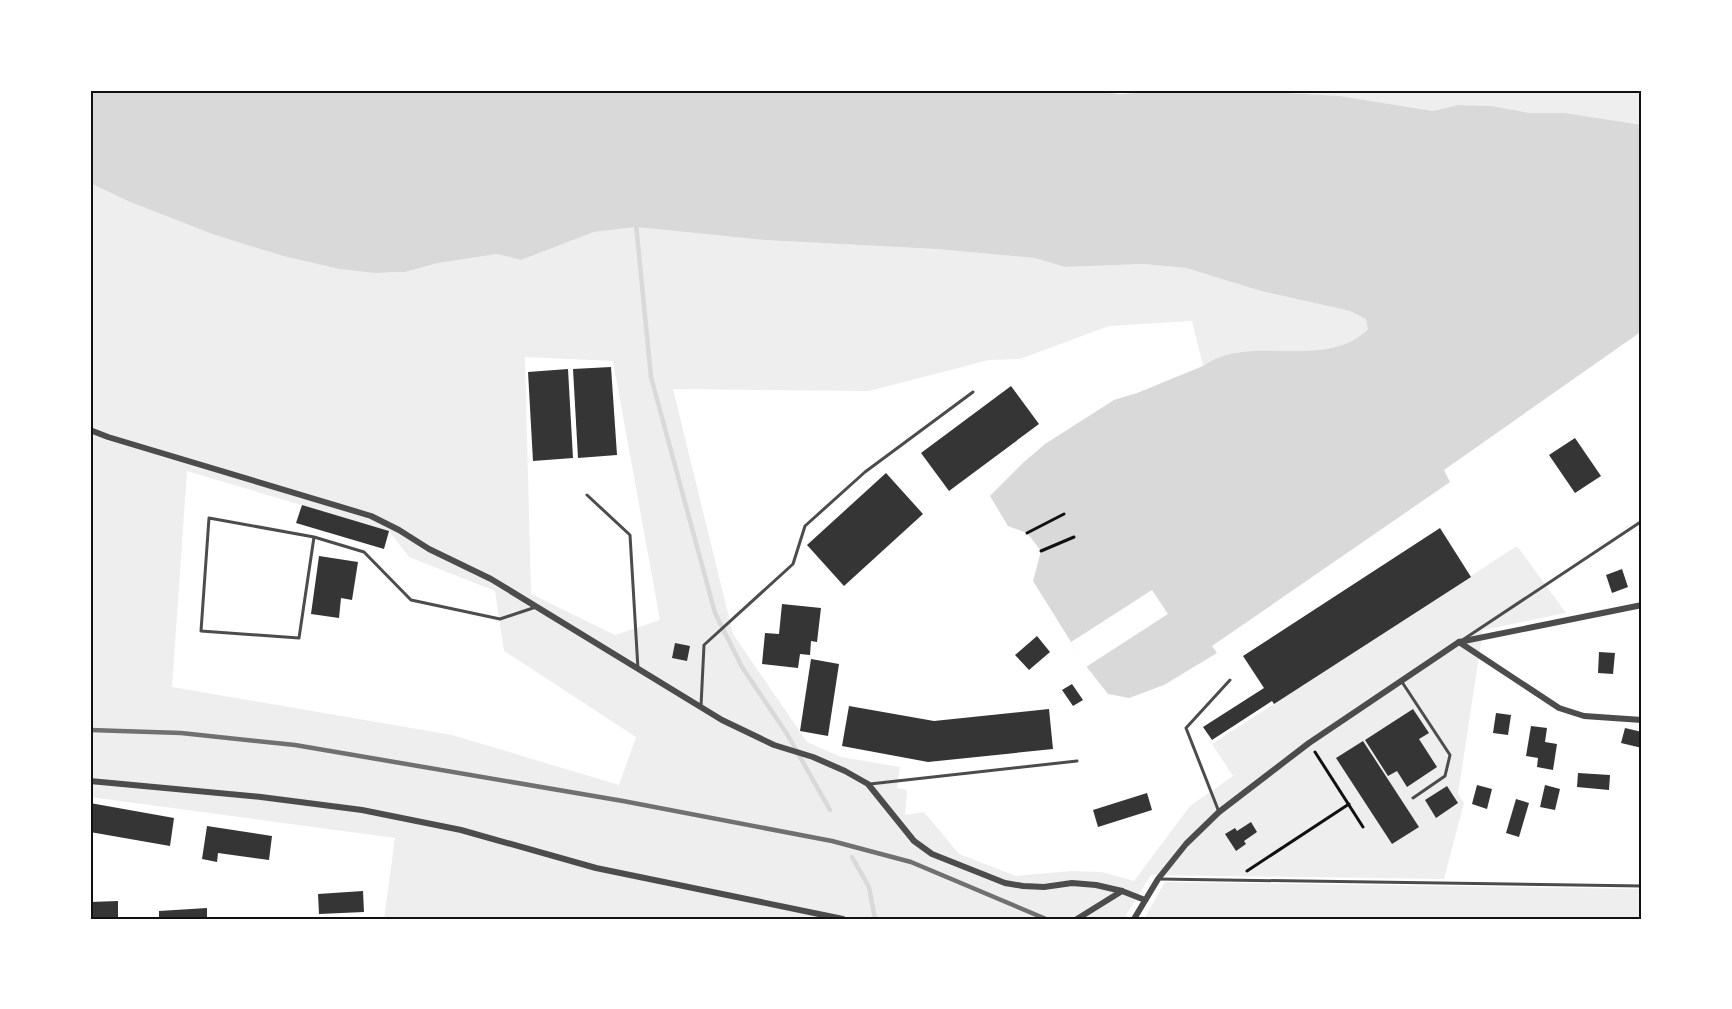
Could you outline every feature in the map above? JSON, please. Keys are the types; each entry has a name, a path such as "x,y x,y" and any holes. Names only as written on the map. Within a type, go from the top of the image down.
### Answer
{"street":[{"path":"90,430 371,516 399,530 429,549 491,579 700,708 751,735 813,757 868,784 914,841 932,854 1005,883 1044,887 1072,883 1096,885 1122,891 1145,900"},
{"path":"1134,919 1158,879 1186,844 1219,812 1309,743 1460,642 1642,605"},
{"path":"1460,642 1559,708 1584,716 1642,720"},
{"path":"90,781 261,796 362,810 461,830 596,868 843,919"},
{"path":"1077,919 1122,891"}],"lane":[{"path":"700,708 704,645 793,564 805,526 865,472 973,392"},
{"path":"587,495 630,536 638,669"},
{"path":"314,537 299,638 201,631 209,518 314,537 364,552 411,600 500,619 536,606"},
{"path":"1460,642 1642,520"},
{"path":"1219,812 1186,729 1230,680"},
{"path":"1401,681 1450,756 1445,776 1413,798"},
{"path":"868,784 1077,761"},
{"path":"1158,879 1642,886"}],"path":[{"path":"1027,533 1064,514"},
{"path":"1041,551 1074,537"},
{"path":"1309,743 1363,826"},
{"path":"1233,880 1349,804"}],"shaded area":[{"path":"90,90 1074,90 1120,94 1180,90 1237,90 1340,96 1433,111 1458,105 1492,106 1530,113 1565,113 1642,125 1642,331 1444,470 1450,482 1212,646 1217,653 1164,685 1129,698 1108,694 1086,666 1033,581 1041,551 1027,533 1008,526 990,496 1045,444 1114,400 1137,393 1222,356 1242,352 1309,351 1350,342 1368,329 1366,319 1350,311 1261,291 1186,268 1143,264 1065,267 1034,258 936,249 764,240 636,227 594,232 521,260 497,254 438,263 405,272 375,273 339,269 283,256 215,235 130,202 90,183"},
{"path":"1237,90 1642,90 1642,125 1565,113 1530,113 1492,106 1458,105 1433,111 1340,96"},
{"path":"90,183 130,202 215,235 283,256 339,269 375,273 405,272 438,263 497,254 521,260 594,232 636,227 764,240 936,249 1034,258 1065,267 1143,264 1186,268 1261,291 1350,311 1367,319 1368,329 1350,342 1331,348 1309,351 1242,352 1222,356 1203,366 1192,321 1109,326 1020,359 989,360 869,391 673,389 733,634 807,742 841,757 900,767 897,788 907,790 905,815 924,812 959,854 1016,876 1071,871 1102,872 1134,881 1190,806 1233,776 1212,744 1517,546 1566,613 1483,630 1458,794 1464,803 1444,879 1151,875 1126,915 1130,919 384,919 395,838 90,797","holes":["525,357 613,361 660,620 615,635 531,594","187,471 389,531 409,557 495,591 504,651 636,737 619,785 452,735 172,687"]},
{"path":"1165,882 1642,889 1642,919 1144,919"}],"pier":[{"path":"1152,590 1168,614 1086,667 1071,642"}],"building":[{"path":"611,367 617,455 578,458 573,369"},
{"path":"568,369 573,458 533,461 528,372"},
{"path":"1011,386 1039,424 949,491 921,453"},
{"path":"1575,438 1601,476 1575,493 1549,455"},
{"path":"886,473 923,514 844,586 807,545"},
{"path":"302,505 389,531 384,549 296,523"},
{"path":"1440,528 1471,577 1274,704 1272,701 1212,740 1203,727 1264,688 1243,656"},
{"path":"319,556 358,562 352,600 341,598 339,618 311,614"},
{"path":"1622,569 1628,587 1612,593 1606,575"},
{"path":"782,604 821,608 817,642 811,641 810,655 800,654 798,668 762,664 765,633 779,634"},
{"path":"1037,636 1050,652 1029,670 1015,655"},
{"path":"675,643 690,646 687,661 672,658"},
{"path":"1599,652 1615,653 1613,674 1598,673"},
{"path":"811,659 839,664 828,736 800,731"},
{"path":"1072,684 1083,700 1073,706 1062,690"},
{"path":"849,706 934,721 1049,709 1053,749 928,762 842,746"},
{"path":"1413,709 1429,733 1419,739 1437,767 1407,787 1397,771 1388,776 1365,740"},
{"path":"1496,713 1511,715 1508,735 1493,733"},
{"path":"1531,726 1547,728 1545,742 1557,744 1553,770 1537,767 1538,758 1526,756"},
{"path":"1625,728 1642,732 1642,748 1621,743"},
{"path":"1363,741 1419,827 1392,844 1336,758"},
{"path":"1578,773 1610,775 1609,790 1577,787"},
{"path":"1477,785 1492,789 1487,809 1472,804"},
{"path":"1545,785 1560,789 1555,810 1540,807"},
{"path":"1447,786 1458,803 1436,818 1425,800"},
{"path":"1147,793 1152,810 1098,827 1093,810"},
{"path":"1516,799 1529,803 1519,837 1506,833"},
{"path":"90,803 174,818 170,846 90,832"},
{"path":"1251,822 1257,832 1244,841 1246,844 1236,851 1225,834 1235,828 1237,831"},
{"path":"207,826 272,836 269,860 218,853 217,862 202,859"},
{"path":"363,891 364,912 319,914 318,894"},
{"path":"118,901 118,919 90,919 90,902"},
{"path":"207,908 207,919 159,919 159,911"}],"waterway":[{"path":"636,224 651,377 715,613 742,667 787,734 830,810"},
{"path":"852,857 869,887 875,919"}],"railway":[{"path":"90,730 181,733 295,745 623,801 832,841 911,862 1046,919"}]}
